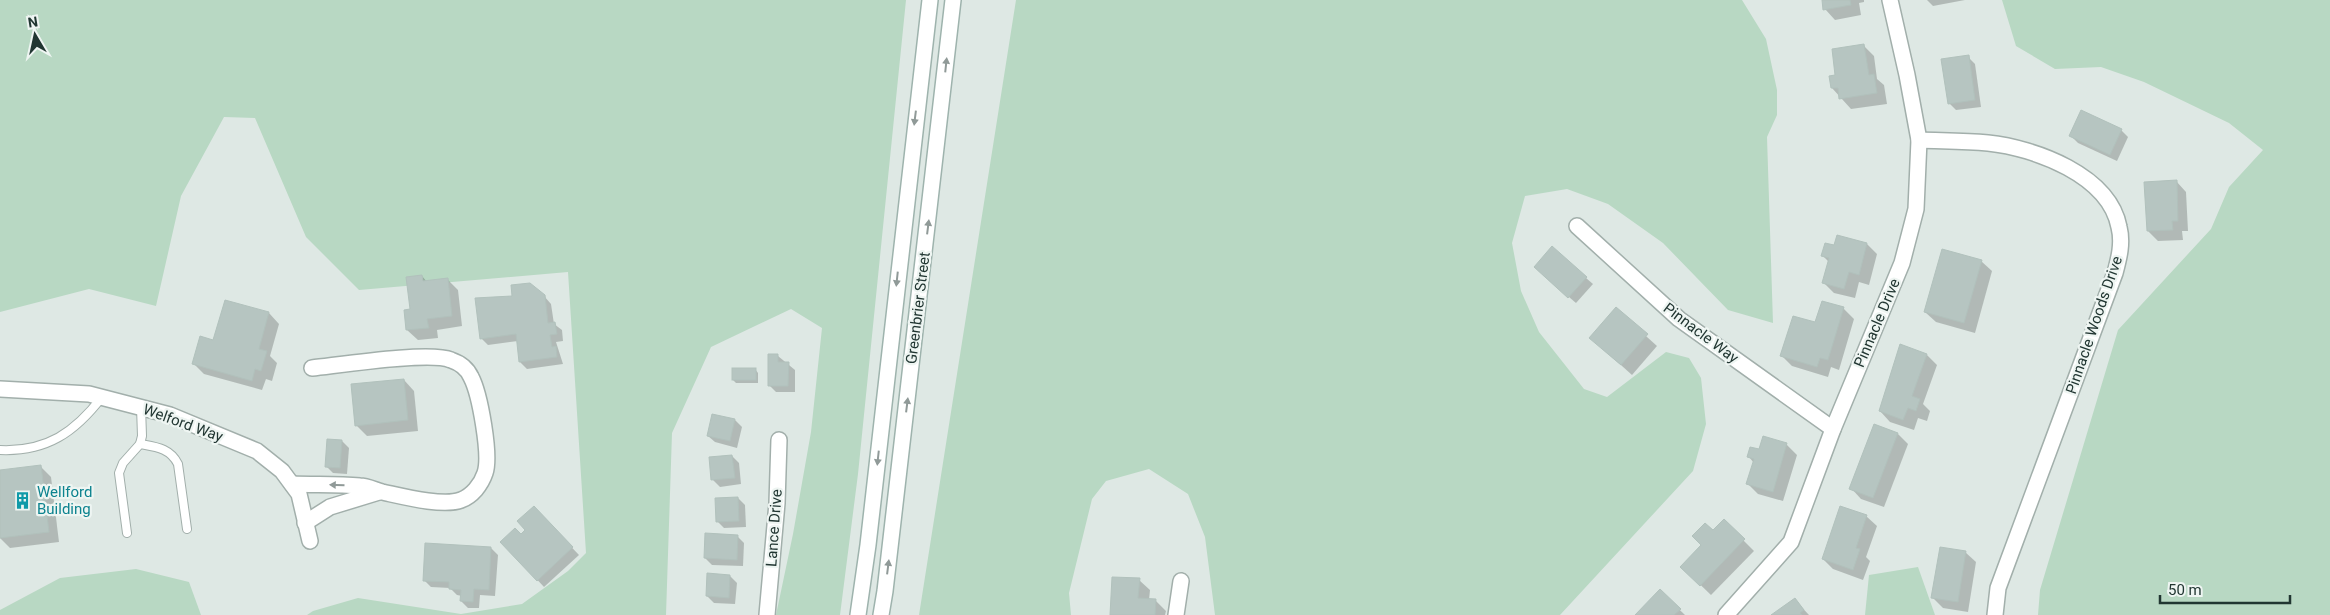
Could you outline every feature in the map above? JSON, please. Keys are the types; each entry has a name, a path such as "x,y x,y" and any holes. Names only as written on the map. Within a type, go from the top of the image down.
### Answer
{"street":[{"name":"Greenbrier Street","path":"858,615 868,545 930,0"},
{"name":"Greenbrier Street","path":"881,615 953,0"},
{"name":"Pinnacle Drive","path":"1726,615 1791,542 1833,429 1902,263 1916,209 1919,140 1890,0"},
{"name":"Pinnacle Woods Drive","path":"1919,140 1989,143 2031,152 2069,168 2092,183 2110,204 2119,227 2121,250 2115,273 1998,588 1995,615"},
{"name":"Pinnacle Way","path":"1577,226 1679,319 1833,429"},
{"path":"292,484 362,486 380,492 442,502 459,501 472,494 486,473 488,460 478,396 470,375 461,364 449,359 416,358 312,368"},
{"name":"Welford Way","path":"0,389 51,390 102,397 170,415 257,451 282,471 299,494 310,540"},
{"name":"Lance Drive","path":"767,615 777,503 778,440"},
{"path":"305,523 330,507 380,492"},
{"path":"1176,615 1181,581"}],"lane":[{"path":"0,450 41,445 67,434 86,417 102,397"},
{"path":"127,532 119,473 123,463 140,444 142,436 141,407"},
{"path":"140,444 165,450 174,457 178,464 187,529"}],"green space":[{"path":"0,0 906,0 858,474 840,615 776,615 811,432 822,328 791,309 711,347 672,433 666,615 307,615 313,611 358,598 461,614 522,604 568,571 586,553 568,272 359,290 306,237 255,118 224,117 181,196 156,306 89,289 0,312"},
{"path":"1016,0 1742,0 1766,39 1777,90 1777,115 1767,137 1773,323 1728,310 1663,243 1608,204 1567,189 1525,196 1512,243 1521,291 1539,332 1584,389 1607,397 1666,352 1689,358 1701,378 1706,424 1693,471 1560,615 1215,615 1205,537 1188,494 1149,469 1106,481 1092,499 1069,593 1071,615 919,615"},
{"path":"2002,0 2330,0 2330,615 2038,615 2040,590 2118,330 2211,229 2229,187 2263,150 2229,123 2144,82 2101,67 2055,69 2016,46"},
{"path":"1918,567 1935,615 1865,615 1869,575"},
{"path":"136,569 189,582 201,615 0,615 0,610 60,578"}],"building":[{"path":"1822,0 1850,0 1851,5 1823,10"},
{"path":"1864,44 1869,75 1874,74 1877,93 1839,99 1838,88 1831,88 1829,76 1835,75 1832,49"},
{"path":"1969,55 1975,100 1948,104 1941,59"},
{"path":"2081,110 2122,129 2110,155 2069,136"},
{"path":"2177,180 2178,221 2172,221 2173,230 2147,231 2144,182"},
{"path":"1837,235 1867,243 1859,275 1849,272 1844,289 1822,283 1829,258 1821,256 1825,243 1834,245"},
{"path":"1552,246 1587,277 1568,298 1534,267"},
{"path":"1942,249 1982,260 1964,323 1924,312"},
{"path":"422,275 423,281 448,278 452,316 427,319 429,328 406,330 404,310 410,309 406,277"},
{"path":"530,283 545,295 548,323 555,322 557,334 550,335 552,347 556,346 557,357 519,362 516,334 480,339 475,298 512,296 511,285"},
{"path":"225,300 269,312 259,349 267,351 261,371 255,369 252,381 192,364 200,336 213,340"},
{"path":"1822,301 1844,307 1828,360 1820,358 1817,367 1780,356 1793,316 1815,322"},
{"path":"1616,307 1648,334 1621,365 1589,338"},
{"path":"1900,344 1927,354 1912,396 1920,399 1916,411 1908,408 1903,420 1879,411"},
{"path":"768,354 778,354 778,362 789,362 788,386 768,386"},
{"path":"732,368 756,368 756,380 732,380"},
{"path":"404,379 408,420 355,426 351,384"},
{"path":"712,414 735,419 730,441 707,436"},
{"path":"1874,424 1898,433 1873,498 1849,489"},
{"path":"1763,436 1787,443 1773,492 1746,484 1754,459 1747,457 1750,447 1759,449"},
{"path":"327,439 342,440 340,468 325,467"},
{"path":"732,455 735,478 711,480 709,457"},
{"name":"Wellford Building","path":"41,465 49,532 0,538 0,470"},
{"path":"738,497 739,521 716,522 715,498"},
{"path":"534,506 573,547 537,581 500,542 515,528 521,534 525,530 517,521"},
{"path":"1840,506 1867,515 1856,548 1860,549 1853,570 1822,559"},
{"path":"1724,519 1745,539 1700,586 1680,567 1701,545 1692,536 1705,523 1713,530"},
{"path":"705,533 738,535 737,560 704,558"},
{"path":"425,543 491,547 489,590 474,589 473,602 460,601 461,590 449,589 449,582 423,581"},
{"path":"1940,547 1966,551 1958,602 1931,598"},
{"path":"707,573 730,575 729,598 706,596"},
{"path":"1112,577 1140,578 1138,598 1156,599 1155,615 1110,615"},
{"path":"1660,589 1681,609 1674,615 1635,615"},
{"path":"1795,598 1804,610 1800,613 1802,615 1771,615"}],"place":[{"name":"Wellford Building","path":"23,501"}]}
